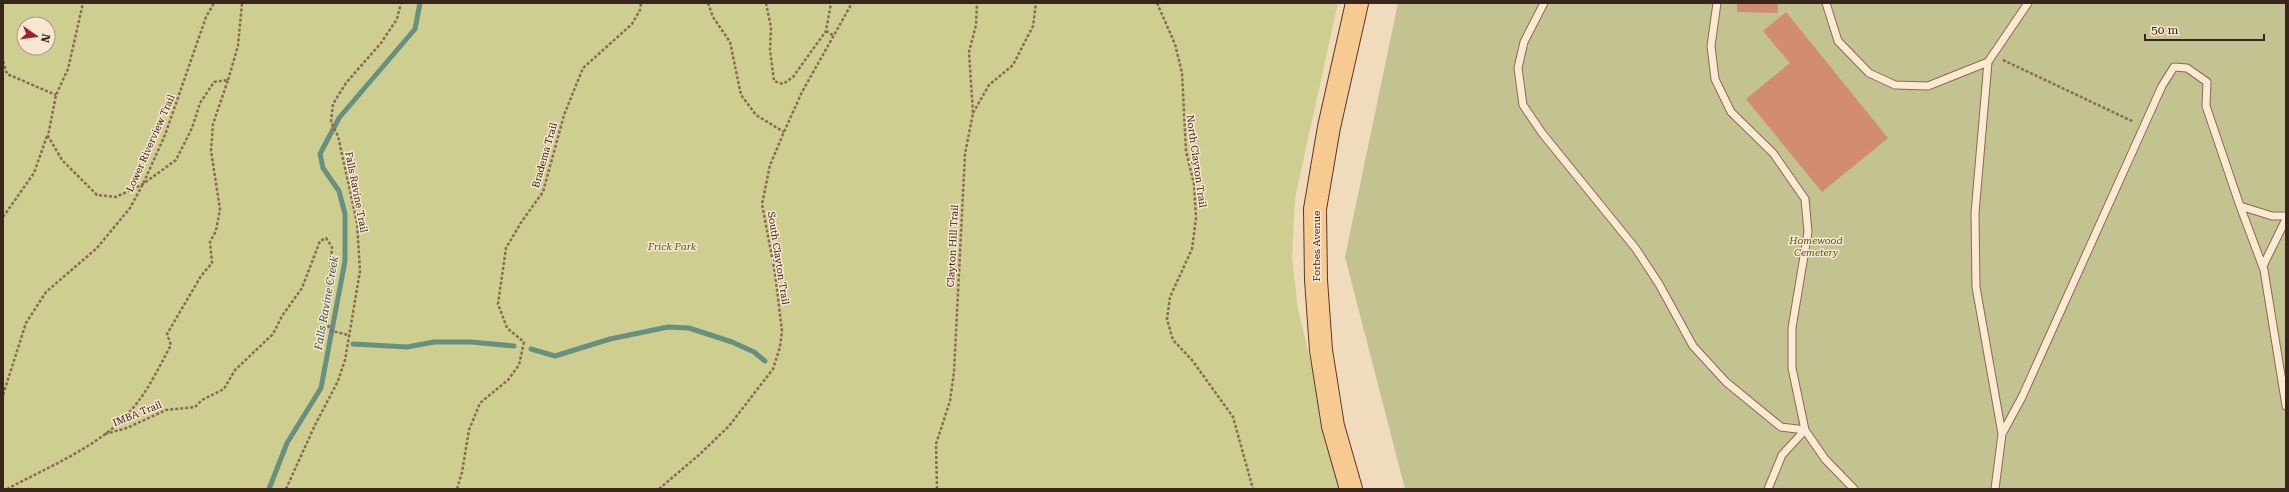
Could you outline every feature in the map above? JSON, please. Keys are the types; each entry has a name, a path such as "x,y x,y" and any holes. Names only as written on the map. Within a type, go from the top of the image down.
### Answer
{"main road":[{"name":"Forbes Avenue","path":"1351,489 1333,426 1321,350 1316,280 1315,208 1329,127 1357,3"}],"lane":[{"path":"1544,3 1524,42 1518,68 1523,105 1542,133 1636,249 1658,284 1693,346 1726,382 1781,428 1804,430"},
{"path":"1717,3 1711,46 1715,79 1731,112 1773,153 1805,199 1808,232 1792,328 1792,368 1804,430 1825,460 1854,489"},
{"path":"1826,3 1838,41 1869,73 1895,85 1928,86 1988,62 2028,3"},
{"path":"1988,62 1975,214 1976,287 2002,434 1995,489"},
{"path":"2002,434 2022,397 2162,86 2174,68 2187,68 2207,82 2206,106 2240,206 2263,266 2286,406"},
{"path":"2240,206 2272,216 2286,218 2263,266"},
{"path":"1768,489 1782,455 1804,430"}],"path":[{"path":"3,217 34,173 48,136 56,95 68,69 83,3"},
{"name":"Lower Riverview Trail","path":"3,395 26,323 46,292 96,248 130,208 165,135 206,17 214,3"},
{"name":"IMBA Trail","path":"103,435 133,409 156,375 171,345 167,334 201,276 212,263 210,242 216,231 220,209 211,151 213,124 238,46 242,3"},
{"name":"Falls Ravine Trail","path":"286,489 315,424 338,381 345,360 360,271 357,223 338,136 331,122 333,104 346,83 381,43 397,19 401,3"},
{"name":"Bradema Trail","path":"457,489 462,472 468,430 480,403 508,380 519,365 524,342 507,328 498,304 506,248 522,221 543,192 564,115 584,68 632,24 640,10 641,3"},
{"path":"708,3 713,17 730,42 741,95 756,115 784,132"},
{"path":"766,3 771,27 770,50 774,81 783,84 794,77 826,31 831,3"},
{"name":"South Clayton Trail","path":"659,489 700,454 728,426 773,369 780,347 782,331 775,273 762,204 770,165 802,92 852,3"},
{"name":"Clayton Hill Trail","path":"937,489 936,444 950,401 954,372 965,154 973,113 969,52 976,26 977,3"},
{"path":"973,113 989,85 1013,65 1033,26 1036,3"},
{"name":"North Clayton Trail","path":"1157,3 1175,44 1182,73 1186,151 1194,184 1196,218 1192,249 1170,297 1168,319 1174,340 1192,360 1233,417 1253,489"},
{"path":"826,31 834,36"},
{"path":"1993,56 2143,127"},
{"path":"3,61 7,74 56,95"},
{"path":"48,136 62,160 97,195 116,197 142,184 176,160 192,128 200,103 210,87 214,82 228,80"},
{"name":"IMBA Trail","path":"103,435 127,428 166,410 195,407 202,400 224,389 235,370 273,334 282,316 302,288 320,241 326,238 332,246 326,323 332,331 348,335"},
{"path":"7,489 64,460 103,435"}],"green space":[{"name":"Frick Park","path":"3,3 1338,3 1295,198 1292,258 1298,309 1341,489 3,489"},
{"name":"Homewood Cemetery","path":"1398,3 2286,3 2286,489 1405,489 1345,257"}],"building":[{"path":"1737,3 1778,3 1778,13 1737,12"},
{"path":"1786,12 1888,138 1822,192 1746,99 1790,63 1763,31"}],"waterway":[{"name":"Falls Ravine Creek","path":"269,489 287,443 321,388 345,261 345,214 339,191 323,168 320,154 339,118 415,29 420,3"},
{"path":"531,349 555,356 610,339 668,327 689,328 732,342 754,352 765,361"},
{"path":"353,344 407,347 434,342 471,342 514,346"}]}
